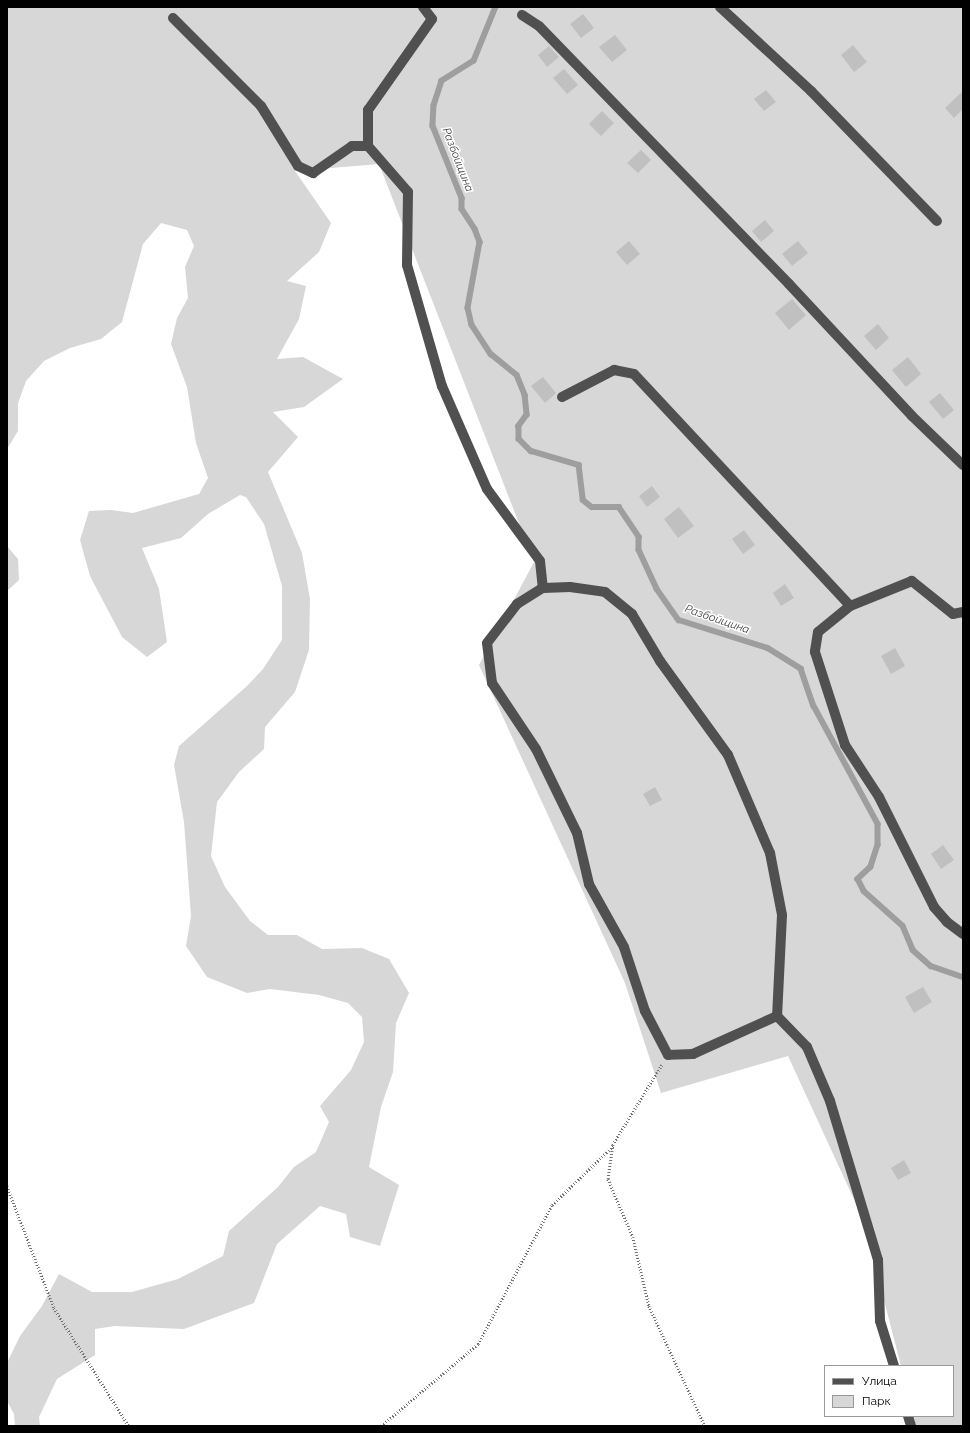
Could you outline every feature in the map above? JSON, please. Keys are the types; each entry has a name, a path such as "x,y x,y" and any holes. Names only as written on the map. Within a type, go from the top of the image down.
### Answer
{"lane":[{"path":"423,7 432,19 368,110 368,146 408,192 407,265 442,386 487,489 540,561 543,588"},
{"path":"720,7 811,91 937,221"},
{"path":"522,15 539,26 789,284 912,416 963,465"},
{"path":"173,18 261,106 298,166 313,173 352,146 368,146"},
{"path":"562,397 614,370 634,374 850,606"},
{"path":"963,612 953,614 912,581 850,606 818,632 815,652 845,745 879,797 934,907 947,922 963,934"},
{"path":"777,1016 693,1054 668,1055 645,1011 624,947 589,884 577,833 536,749 492,683 487,643 517,604 543,588 570,587 605,592 632,614 660,661 728,755 772,861 782,915 777,1016 807,1047 830,1100 878,1260 880,1321 894,1365"}],"path":[{"path":"381,1426 478,1344 552,1205 613,1146 668,1055"},
{"path":"613,1146 608,1179 633,1237 649,1306 705,1426"},
{"path":"7,1186 54,1308 129,1426"}],"green space":[{"path":"7,7 963,7 963,1426 916,1426 914,1417 954,1417 954,1365 901,1365 863,1219 788,1056 661,1093 625,983 479,665 534,562 379,164 295,171 331,223 319,252 287,281 306,286 299,319 277,359 303,357 343,379 304,407 273,412 298,437 268,472 302,553 310,599 309,650 295,692 265,727 264,749 239,772 217,802 211,856 225,887 250,921 268,935 297,935 322,949 362,948 389,959 409,993 396,1023 393,1072 381,1107 369,1167 399,1185 380,1246 350,1237 346,1214 320,1206 277,1244 254,1303 184,1329 115,1326 95,1329 95,1355 57,1379 39,1417 40,1426 15,1426 14,1414 7,1401 7,1363 20,1336 42,1306 59,1274 92,1292 132,1292 178,1279 223,1256 229,1231 278,1187 294,1167 316,1152 329,1122 320,1106 351,1070 364,1042 362,1017 348,1003 319,995 270,989 247,993 207,977 186,946 191,916 184,822 174,765 179,746 247,686 263,669 282,640 282,586 264,524 246,497 240,495 208,514 181,538 142,548 159,589 167,642 147,657 122,637 90,576 80,540 89,511 111,510 133,513 199,494 208,478 196,443 187,387 171,344 177,318 188,298 185,267 194,246 187,230 161,223 143,244 122,322 101,339 70,348 44,361 26,381 18,403 18,431 7,449"},
{"path":"7,546 18,559 19,580 7,591"}],"building":[{"path":"583,14 594,28 581,38 570,24"},
{"path":"615,35 627,50 612,62 599,47"},
{"path":"853,45 867,62 854,72 841,55"},
{"path":"549,46 559,57 547,67 538,55"},
{"path":"564,69 578,85 567,94 553,78"},
{"path":"766,90 776,102 764,111 754,99"},
{"path":"963,91 963,109 954,118 945,108"},
{"path":"602,111 614,123 601,136 589,124"},
{"path":"641,150 651,160 638,173 627,163"},
{"path":"765,220 774,231 761,242 752,231"},
{"path":"629,241 640,254 627,265 616,252"},
{"path":"798,241 808,253 792,266 782,254"},
{"path":"792,299 806,315 789,330 775,313"},
{"path":"878,324 889,338 876,350 864,336"},
{"path":"908,357 921,374 906,387 892,370"},
{"path":"543,377 556,393 545,403 531,386"},
{"path":"940,393 954,410 943,419 929,402"},
{"path":"652,486 660,497 647,507 639,496"},
{"path":"679,507 694,526 678,538 664,519"},
{"path":"744,530 755,545 743,554 732,539"},
{"path":"785,584 794,598 781,606 773,593"},
{"path":"895,648 905,666 891,674 881,656"},
{"path":"655,787 662,800 650,806 643,794"},
{"path":"943,845 954,860 941,869 931,854"},
{"path":"923,987 932,1002 914,1013 905,997"},
{"path":"904,1160 911,1173 898,1180 891,1168"}],"waterway":[{"name":"Разбойщина","path":"496,7 474,61 442,81 434,105 433,126 462,198 462,209 475,229 480,242 468,308 472,325 491,354 517,375 525,395 527,415 519,426 519,439 531,451 579,465 583,500 592,507 619,507 639,537 639,550 657,589 679,620 768,648 801,669 814,706 878,824 878,845 871,867 858,879 864,891 903,926 913,950 931,966 963,977"}]}
